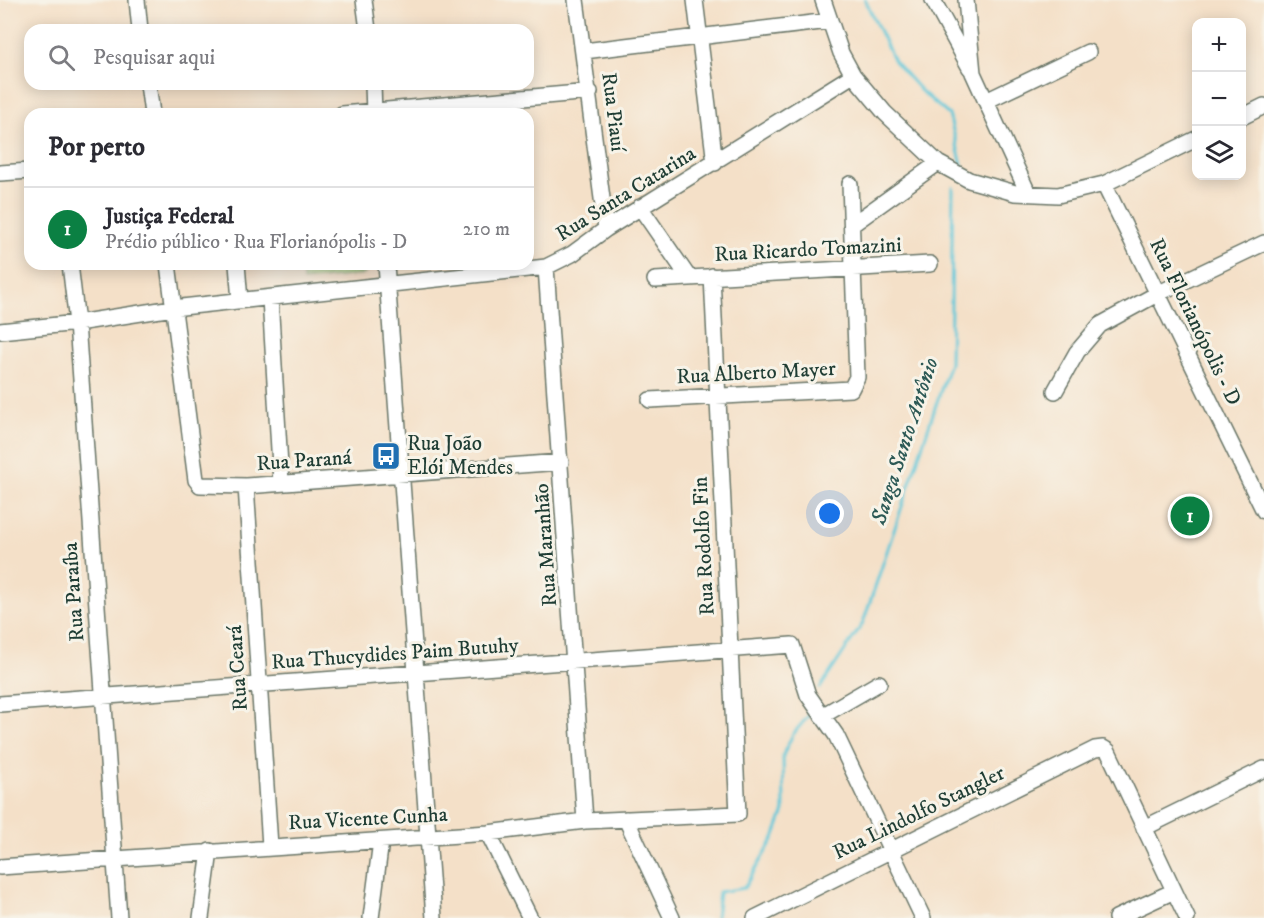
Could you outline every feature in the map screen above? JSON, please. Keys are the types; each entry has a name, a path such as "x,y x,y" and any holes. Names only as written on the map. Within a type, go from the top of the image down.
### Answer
{"street":[{"path":"136,0 139,24"},
{"path":"364,0 367,24"},
{"name":"Rua Piauí","path":"576,0 590,92 606,229"},
{"path":"695,0 715,163"},
{"path":"823,0 829,21 853,75 885,113 938,163 969,180 1015,193 1058,195 1104,184 1192,141"},
{"path":"933,0 974,73 1028,194"},
{"path":"966,0 974,73"},
{"path":"584,51 829,21"},
{"path":"986,101 1088,52"},
{"name":"Rua Santa Catarina","path":"534,268 546,267 572,254 640,207 715,163 853,75"},
{"path":"148,90 151,108"},
{"path":"373,90 374,108"},
{"path":"425,108 590,92"},
{"path":"1246,115 1264,106"},
{"path":"853,224 938,163"},
{"path":"0,173 24,171"},
{"path":"850,184 853,269"},
{"name":"Rua Florianópolis - D","path":"1104,184 1263,504"},
{"name":"Rua Ricardo Tomazini","path":"640,207 689,278"},
{"path":"1055,391 1077,352 1100,325 1157,294 1264,243"},
{"name":"Rua Ricardo Tomazini","path":"655,280 930,264"},
{"name":"Rua Maranhão","path":"546,267 585,820"},
{"name":"Rua Alberto Mayer","path":"650,400 851,389 857,377 853,269"},
{"name":"Rua Paraíba","path":"71,270 77,323 119,918"},
{"path":"169,270 173,308"},
{"path":"237,270 240,301"},
{"path":"387,270 434,918"},
{"name":"Rua Santa Catarina","path":"0,331 77,323 173,308 521,270"},
{"name":"Rua Rodolfo Fin","path":"712,276 738,814"},
{"path":"270,298 281,483"},
{"name":"Rua Paraná","path":"173,308 196,480 206,487 246,486 561,462"},
{"name":"Rua Ceará","path":"246,486 270,846"},
{"name":"Rua Thucydides Paim Butuhy","path":"0,704 792,645 808,695 822,716"},
{"path":"879,683 822,716 836,735 923,918"},
{"name":"Rua Lindolfo Stangler","path":"755,918 1095,749 1103,748 1108,751 1144,828"},
{"path":"1187,918 1144,828 1264,770"},
{"name":"Rua Vicente Cunha","path":"0,867 270,846 488,833 585,820 738,814"},
{"path":"626,819 672,918"},
{"path":"488,833 530,918"},
{"path":"371,918 381,841"},
{"path":"201,918 210,851"},
{"path":"1116,918 1174,891"}],"shaded area":[{"path":"243,270 383,270 384,281 245,294"}],"green space":[{"path":"302,270 365,270 365,274 303,281"}],"waterway":[{"name":"Sanga Santo Antônio","path":"865,0 894,61 921,91 949,115 962,165"},
{"name":"Sanga Santo Antônio","path":"820,688 863,623 950,363 953,187"},
{"name":"Sanga Santo Antônio","path":"716,918 719,892 744,888 774,838 784,811 783,755 793,734 810,714"}],"place":[{"name":"Rua João Elói Mendes","path":"386,456"},
{"name":"Justiça Federal","path":"1190,516"}]}
